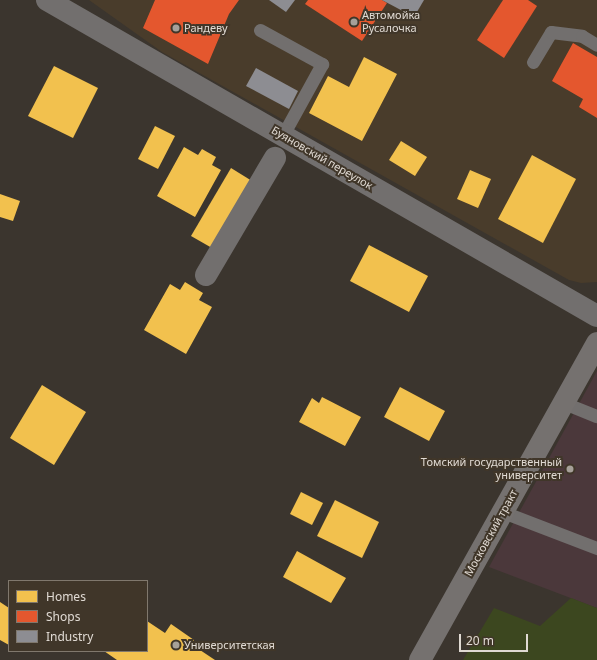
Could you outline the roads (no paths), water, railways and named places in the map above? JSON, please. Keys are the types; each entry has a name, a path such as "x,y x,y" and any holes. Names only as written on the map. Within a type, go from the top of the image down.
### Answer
{"main road":[{"name":"Московский тракт","path":"420,660 597,343"}],"street":[{"name":"Буяновский переулок","path":"47,0 597,316"},
{"path":"206,275 275,158"}],"lane":[{"path":"260,30 322,64 283,136"},
{"path":"533,62 551,32 582,36 597,45"},
{"path":"564,403 597,416"},
{"path":"503,512 597,548"}],"place":[{"name":"Автомойка Русалочка","path":"354,22"},
{"name":"Рандеву","path":"176,28"},
{"name":"Томский государственный университет","path":"570,469"},
{"name":"Университетская","path":"176,645"}]}
